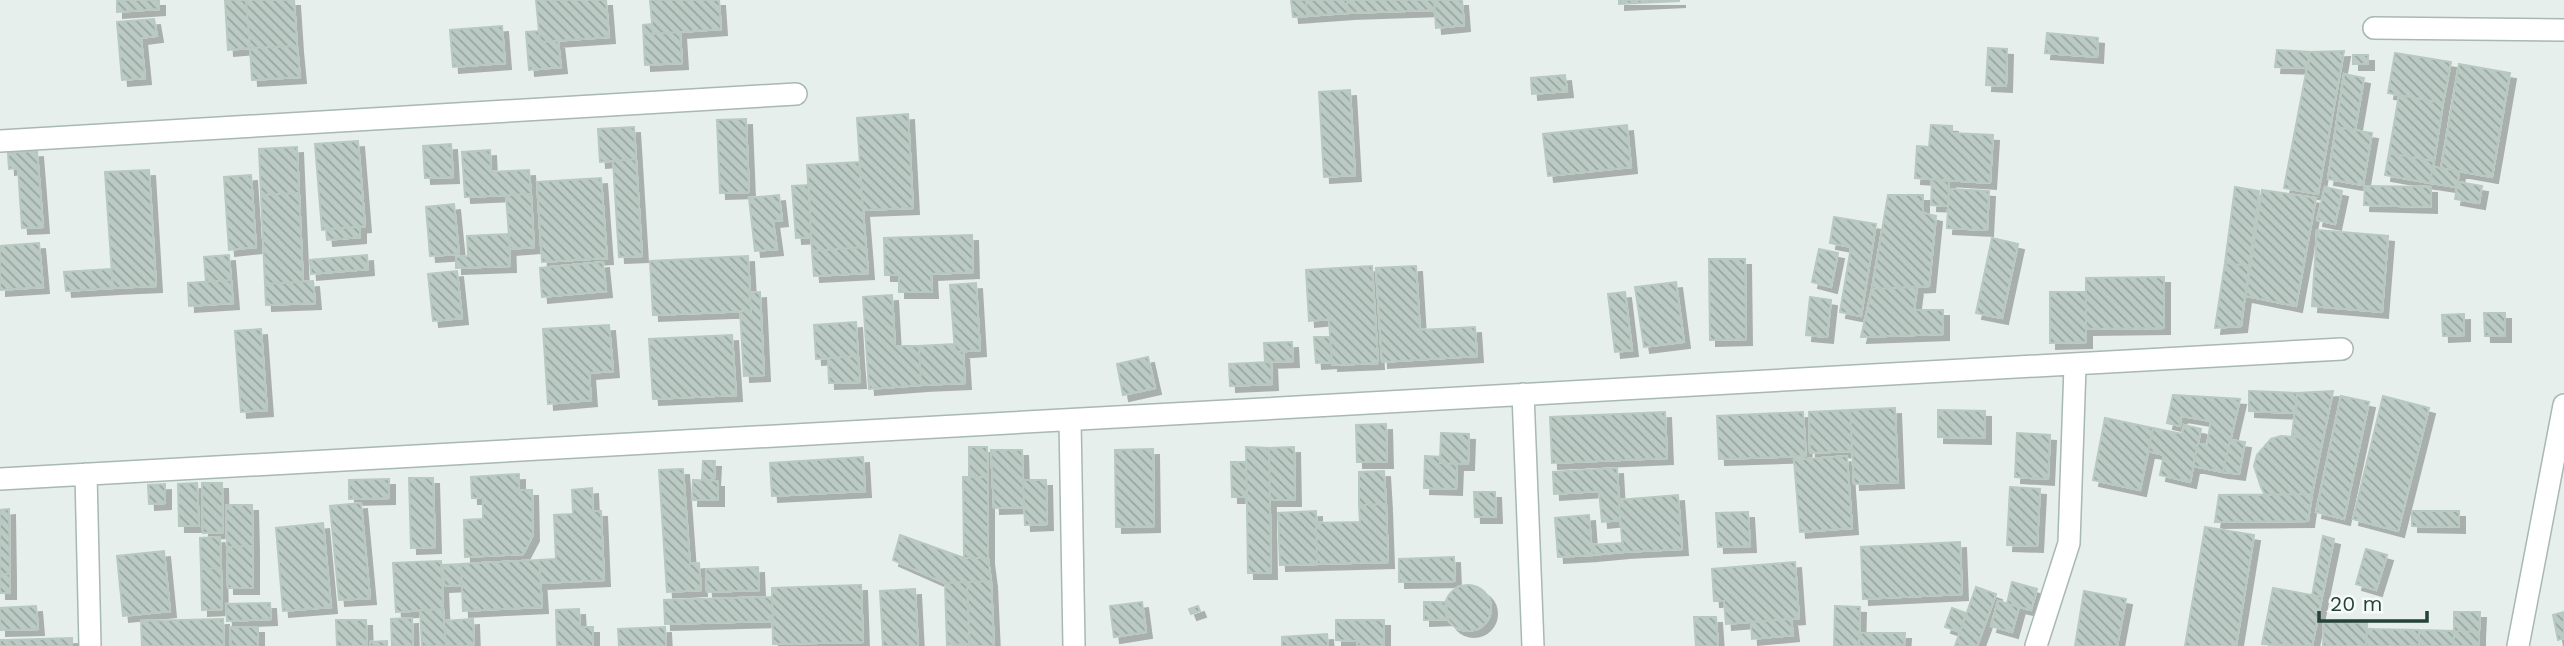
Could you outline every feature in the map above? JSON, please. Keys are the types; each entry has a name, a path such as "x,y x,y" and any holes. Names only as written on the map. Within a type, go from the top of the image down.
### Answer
{"street":[{"path":"2374,28 2564,30"},
{"path":"0,141 796,94"},
{"path":"0,479 2075,366 2342,349"},
{"path":"2036,646 2069,543 2075,366"},
{"path":"1523,394 1533,646"},
{"path":"2518,646 2564,405"},
{"path":"1070,420 1074,646"},
{"path":"86,474 90,646"}],"building":[{"path":"117,0 159,0 159,9 117,12"},
{"path":"225,0 246,0 250,48 228,50"},
{"path":"246,0 294,0 297,46 250,48"},
{"path":"536,0 606,0 609,37 540,42"},
{"path":"650,0 719,0 721,29 653,34"},
{"path":"1291,0 1306,0 1307,16 1293,17"},
{"path":"1306,0 1347,0 1348,13 1307,16"},
{"path":"1347,0 1434,0 1435,10 1348,13"},
{"path":"1434,0 1462,0 1464,25 1436,28"},
{"path":"1619,0 1679,0 1679,1 1619,4"},
{"path":"154,19 157,36 141,38 145,78 122,80 117,22"},
{"path":"652,24 653,34 680,32 682,63 645,65 643,25"},
{"path":"502,26 505,63 453,67 450,30"},
{"path":"539,31 540,42 558,41 561,67 529,70 526,32"},
{"path":"2047,33 2098,38 2097,57 2045,53"},
{"path":"297,46 300,77 252,80 250,48"},
{"path":"1988,48 2007,49 2006,86 1986,85"},
{"path":"2277,50 2310,52 2308,68 2275,67"},
{"path":"2344,51 2318,194 2284,188 2310,52"},
{"path":"2395,53 2451,62 2443,103 2388,93"},
{"path":"2353,55 2368,55 2368,64 2353,64"},
{"path":"2459,64 2510,73 2492,177 2441,168"},
{"path":"2344,74 2364,78 2355,130 2336,127"},
{"path":"1565,75 1567,91 1532,94 1531,78"},
{"path":"1350,90 1355,175 1324,177 1319,92"},
{"path":"2399,95 2443,103 2434,161 2389,153"},
{"path":"908,114 913,208 863,210 857,118"},
{"path":"746,119 749,192 720,193 717,120"},
{"path":"1627,125 1631,167 1548,176 1543,134"},
{"path":"1931,125 1952,126 1952,133 1993,135 1990,183 1915,178 1917,146 1929,147"},
{"path":"634,127 636,159 600,162 598,129"},
{"path":"2336,127 2372,133 2363,185 2328,179"},
{"path":"358,141 365,226 322,230 315,144"},
{"path":"451,144 453,177 425,178 423,146"},
{"path":"297,147 299,193 261,195 259,149"},
{"path":"490,150 491,172 529,170 531,194 465,197 462,152"},
{"path":"37,151 43,227 22,228 18,168 9,169 8,153"},
{"path":"2389,153 2434,161 2430,183 2385,175"},
{"path":"636,159 642,256 619,257 613,161"},
{"path":"859,162 866,247 812,251 807,165"},
{"path":"2433,167 2459,171 2457,187 2430,183"},
{"path":"149,170 156,286 113,288 105,172"},
{"path":"251,175 256,247 229,250 224,177"},
{"path":"601,178 607,258 542,262 537,182"},
{"path":"1932,180 1949,181 1948,206 1931,205"},
{"path":"2458,182 2482,186 2479,203 2455,199"},
{"path":"809,185 811,237 796,238 792,186"},
{"path":"2365,186 2431,187 2431,207 2364,205"},
{"path":"2235,187 2259,191 2249,266 2225,263"},
{"path":"2325,187 2342,191 2335,224 2317,220"},
{"path":"1949,189 1989,191 1987,230 1947,228"},
{"path":"2262,190 2316,198 2296,306 2246,296"},
{"path":"299,193 303,282 265,284 261,195"},
{"path":"531,194 534,247 510,249 506,195"},
{"path":"779,195 782,220 773,221 777,249 755,251 749,198"},
{"path":"1888,195 1923,195 1923,213 1936,216 1929,286 1872,289"},
{"path":"454,204 459,254 430,256 426,207"},
{"path":"1834,217 1876,224 1861,316 1840,312 1851,247 1830,243"},
{"path":"360,227 360,237 327,240 326,229"},
{"path":"2317,230 2388,236 2382,312 2312,306"},
{"path":"509,234 510,266 456,268 456,257 468,256 467,236"},
{"path":"972,235 973,272 931,274 932,292 899,292 899,275 885,275 884,238"},
{"path":"1992,238 2018,244 2002,318 1976,313"},
{"path":"39,243 43,287 0,290 0,246"},
{"path":"866,247 868,273 814,276 812,251"},
{"path":"1819,249 1838,253 1831,287 1812,282"},
{"path":"229,255 231,280 206,282 204,257"},
{"path":"367,255 368,269 311,274 310,260"},
{"path":"748,256 751,311 653,315 650,261"},
{"path":"1709,259 1745,259 1746,339 1710,340"},
{"path":"603,262 606,291 542,297 540,268"},
{"path":"2225,263 2249,266 2241,326 2215,328"},
{"path":"1372,266 1378,363 1332,365 1329,319 1309,321 1306,270"},
{"path":"1416,266 1420,330 1475,327 1477,356 1382,362 1376,268"},
{"path":"111,269 113,288 66,291 64,272"},
{"path":"457,271 462,318 433,321 428,274"},
{"path":"2164,277 2164,328 2086,329 2086,278"},
{"path":"231,280 233,303 189,306 188,283"},
{"path":"313,281 315,303 266,305 265,284"},
{"path":"1676,282 1684,342 1644,347 1635,287"},
{"path":"976,283 980,350 955,352 950,285"},
{"path":"1917,287 1914,310 1943,310 1943,334 1861,337 1872,289"},
{"path":"760,292 764,375 744,376 740,311 751,311 749,293"},
{"path":"1625,292 1632,350 1615,352 1608,294"},
{"path":"2050,292 2086,292 2086,342 2050,343"},
{"path":"892,295 895,346 919,346 921,385 869,389 863,297"},
{"path":"1810,297 1831,300 1827,337 1806,335"},
{"path":"2484,313 2505,313 2505,336 2485,336"},
{"path":"2464,314 2464,335 2443,336 2442,315"},
{"path":"856,322 858,356 816,359 814,325"},
{"path":"609,325 613,371 589,373 591,400 548,404 543,329"},
{"path":"261,329 267,410 241,412 235,331"},
{"path":"732,335 736,395 653,399 649,339"},
{"path":"1314,337 1330,337 1332,362 1316,363"},
{"path":"1292,342 1293,361 1265,362 1264,343"},
{"path":"954,344 955,352 963,352 965,383 921,385 919,346"},
{"path":"858,356 860,382 829,383 828,358"},
{"path":"1148,357 1155,388 1123,395 1117,364"},
{"path":"1271,362 1272,384 1230,386 1229,364"},
{"path":"2249,391 2297,393 2296,413 2249,411"},
{"path":"2333,391 2320,453 2305,438 2292,435 2297,393"},
{"path":"2173,395 2240,399 2223,472 2193,466 2198,443 2207,445 2211,421 2181,416 2180,426 2167,423"},
{"path":"2341,396 2369,402 2344,519 2316,512"},
{"path":"2383,396 2429,408 2398,531 2353,519"},
{"path":"1895,408 1898,482 1854,484 1850,410"},
{"path":"1850,410 1852,451 1810,453 1809,412"},
{"path":"1938,410 1985,411 1985,438 1938,437"},
{"path":"1665,412 1667,458 1552,463 1550,417"},
{"path":"1803,412 1806,456 1719,459 1717,416"},
{"path":"2105,418 2153,428 2140,490 2093,480"},
{"path":"1386,424 1387,462 1357,462 1356,425"},
{"path":"2184,425 2201,429 2190,482 2160,475 2164,455 2148,451 2153,428 2182,434"},
{"path":"1441,433 1469,434 1468,464 1440,463"},
{"path":"2017,433 2050,435 2048,479 2015,477"},
{"path":"2281,436 2305,438 2320,453 2312,494 2265,495 2254,466 2257,455 2271,439"},
{"path":"2230,440 2245,442 2239,474 2223,472"},
{"path":"969,447 987,447 988,477 969,477"},
{"path":"1246,447 1269,448 1271,573 1248,573"},
{"path":"1294,447 1295,500 1270,500 1269,448"},
{"path":"1153,449 1154,526 1116,527 1115,450"},
{"path":"991,450 1022,450 1024,507 994,508"},
{"path":"1425,456 1441,457 1440,463 1457,464 1456,489 1424,488"},
{"path":"1847,456 1852,528 1800,532 1794,460"},
{"path":"863,457 865,491 772,496 770,463"},
{"path":"703,461 715,461 714,480 702,480"},
{"path":"1231,462 1246,462 1247,497 1232,497"},
{"path":"1617,468 1620,520 1602,522 1599,491 1554,494 1553,472"},
{"path":"683,469 690,564 699,563 701,590 667,592 659,470"},
{"path":"1384,471 1386,504 1359,505 1359,472"},
{"path":"519,474 519,490 532,490 533,535 523,554 465,557 464,520 483,519 483,498 472,498 471,477"},
{"path":"963,477 988,477 988,558 964,558"},
{"path":"409,478 433,478 435,547 411,548"},
{"path":"389,479 389,498 349,499 349,480"},
{"path":"693,480 718,481 718,500 692,500"},
{"path":"1023,480 1046,480 1047,524 1025,525"},
{"path":"197,483 199,526 179,526 178,484"},
{"path":"202,483 222,483 223,532 203,533"},
{"path":"165,484 165,503 149,504 148,485"},
{"path":"2010,487 2040,489 2037,546 2007,545"},
{"path":"592,488 593,511 601,511 604,580 541,583 539,560 556,559 554,515 573,514 572,490"},
{"path":"1474,492 1495,492 1496,517 1475,517"},
{"path":"2312,494 2308,521 2215,522 2219,495"},
{"path":"1678,495 1682,549 1623,552 1619,500"},
{"path":"361,503 370,598 339,600 330,506"},
{"path":"1386,504 1388,562 1317,564 1316,523 1360,522 1359,505"},
{"path":"226,505 252,505 253,546 227,547"},
{"path":"9,509 10,574 0,574 0,510"},
{"path":"1316,511 1317,564 1280,565 1278,513"},
{"path":"2412,511 2459,511 2459,527 2412,526"},
{"path":"1748,512 1750,546 1718,547 1716,513"},
{"path":"1589,515 1592,555 1558,557 1555,518"},
{"path":"323,523 331,607 283,611 276,528"},
{"path":"2205,527 2254,535 2236,646 2185,646"},
{"path":"900,535 964,558 988,558 991,581 945,583 893,560"},
{"path":"2323,536 2334,539 2322,597 2312,596"},
{"path":"220,537 221,568 201,569 200,538"},
{"path":"1960,542 1962,594 1863,599 1861,547"},
{"path":"1623,543 1623,552 1592,555 1591,545"},
{"path":"253,546 253,588 228,588 227,547"},
{"path":"2366,549 2387,555 2376,590 2356,584"},
{"path":"164,551 170,611 123,616 117,556"},
{"path":"1454,557 1455,581 1399,582 1399,559"},
{"path":"539,560 542,607 463,611 461,564"},
{"path":"441,561 443,609 396,612 393,563"},
{"path":"1795,562 1799,618 1726,624 1724,601 1714,601 1712,569"},
{"path":"461,564 462,585 444,586 443,565"},
{"path":"758,567 759,590 707,592 706,569"},
{"path":"221,568 222,609 202,610 201,569"},
{"path":"0,574 10,574 10,593 0,593"},
{"path":"991,581 994,646 970,646 967,582"},
{"path":"967,582 969,644 947,645 945,583"},
{"path":"2012,582 2037,589 2031,610 2007,604"},
{"path":"861,585 863,642 773,644 772,588"},
{"path":"1468,585 1484,592 1491,608 1484,624 1468,631 1452,624 1445,608 1452,592"},
{"path":"1976,587 1996,594 1977,646 1955,646"},
{"path":"2273,588 2322,597 2312,646 2262,644"},
{"path":"915,589 918,646 883,646 880,591"},
{"path":"2084,591 2126,599 2117,646 2075,646"},
{"path":"772,597 773,621 665,624 664,600"},
{"path":"1998,601 2019,607 2012,632 1991,626"},
{"path":"1142,602 1146,632 1114,637 1110,606"},
{"path":"1424,602 1446,602 1448,619 1424,620"},
{"path":"270,603 271,619 227,621 226,604"},
{"path":"36,606 38,629 0,630 0,608"},
{"path":"1198,606 1200,611 1191,614 1189,609"},
{"path":"1835,606 1860,607 1859,646 1834,646"},
{"path":"1952,608 1966,613 1960,632 1945,627"},
{"path":"443,609 446,646 422,646 420,610"},
{"path":"579,609 580,627 593,627 593,646 557,646 556,610"},
{"path":"2454,612 2480,612 2479,632 2454,631"},
{"path":"2564,612 2564,638 2558,640 2553,615"},
{"path":"1694,617 1716,617 1718,646 1696,646"},
{"path":"412,618 413,646 392,646 391,619"},
{"path":"223,619 224,646 142,646 141,621"},
{"path":"473,619 474,646 446,646 444,621"},
{"path":"1791,619 1793,635 1752,639 1751,622"},
{"path":"336,620 366,620 367,646 337,646"},
{"path":"1336,620 1384,620 1384,646 1357,646 1357,641 1336,640"},
{"path":"2324,622 2367,623 2366,646 2323,646"},
{"path":"230,627 258,627 258,646 231,646"},
{"path":"665,627 666,646 619,646 618,629"},
{"path":"2367,629 2419,630 2419,646 2366,646"},
{"path":"2419,630 2454,631 2454,646 2419,646"},
{"path":"2454,631 2479,632 2479,646 2454,646"},
{"path":"1859,633 1905,633 1904,646 1859,646"},
{"path":"1327,634 1328,646 1282,646 1282,637"},
{"path":"72,638 72,646 8,646 8,640"},
{"path":"0,640 8,640 8,646 0,646"},
{"path":"387,641 387,646 370,646 370,642"}]}
